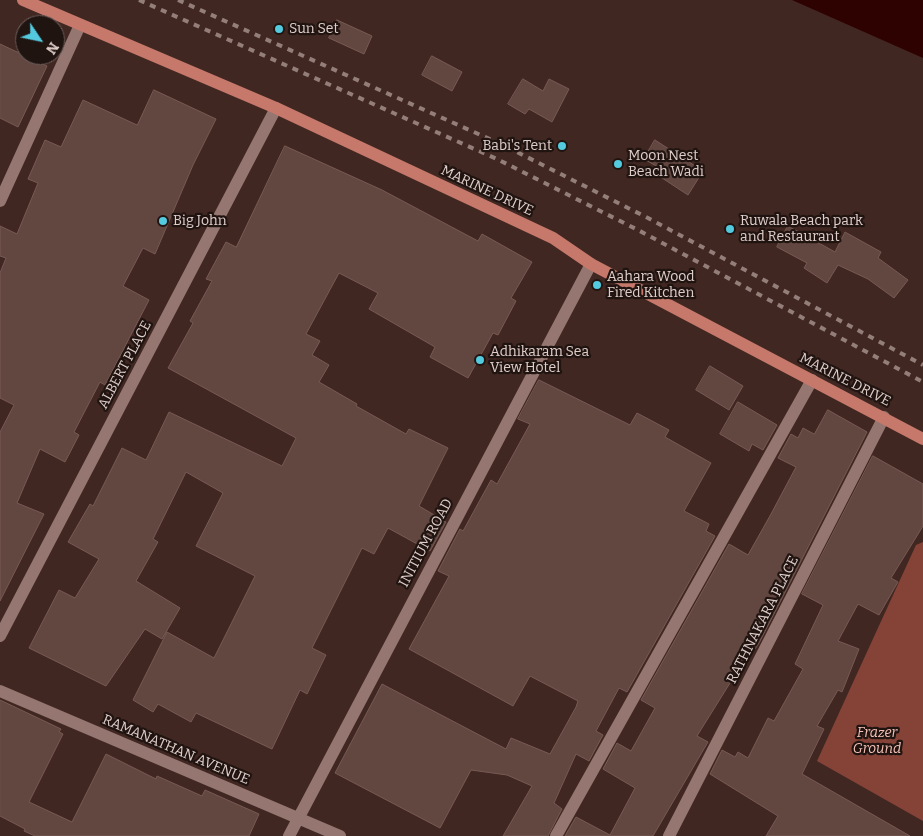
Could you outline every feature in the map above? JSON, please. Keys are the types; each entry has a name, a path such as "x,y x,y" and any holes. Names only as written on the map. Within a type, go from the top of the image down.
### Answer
{"main road":[{"name":"MARINE DRIVE","path":"23,0 276,108 553,238 591,264 923,439"}],"street":[{"path":"0,201 80,25"},
{"name":"ALBERT PLACE","path":"0,636 276,108"},
{"name":"INITIUM ROAD","path":"289,836 591,264"},
{"path":"556,836 812,380"},
{"name":"RATHNAKARA PLACE","path":"669,836 884,417"},
{"name":"RAMANATHAN AVENUE","path":"0,690 340,836"}],"green space":[{"name":"Frazer Ground","path":"923,542 923,821 817,761 916,545"}],"shaded area":[{"path":"792,0 923,0 923,58"}],"building":[{"path":"337,20 372,36 364,54 329,38"},
{"path":"0,44 15,51 15,65 47,66 18,127 0,118"},
{"path":"432,56 462,72 452,91 422,75"},
{"path":"523,79 543,91 549,79 569,89 552,122 529,109 525,114 508,104"},
{"path":"154,90 216,119 193,165 155,254 143,248 123,286 149,300 105,385 100,382 74,432 79,435 65,462 40,449 17,503 44,514 0,601 0,432 14,405 0,398 0,273 6,258 0,256 0,226 17,234 38,183 28,179 45,140 61,147 83,100 137,125"},
{"path":"655,140 703,171 688,195 659,176 663,170 644,159"},
{"path":"285,146 382,190 478,241 482,234 532,262 511,298 516,301 498,335 493,333 468,378 430,357 435,347 369,309 378,293 339,273 306,334 320,341 312,355 329,365 319,382 357,404 356,406 406,434 409,429 448,448 419,506 446,522 430,551 388,528 374,554 362,548 312,648 326,655 307,694 300,690 272,749 196,713 191,722 158,704 153,712 133,700 167,632 214,658 255,576 196,546 223,493 186,472 153,539 158,542 136,581 180,608 162,639 145,629 106,686 29,648 59,590 75,598 99,559 68,542 90,504 93,506 122,448 146,460 169,412 282,466 296,438 168,368 193,323 190,321 212,281 206,279 226,242 236,247"},
{"path":"788,226 835,252 845,232 881,252 878,258 908,280 894,298 868,279 838,265 827,283 804,268 807,263 777,247"},
{"path":"710,366 743,386 729,410 696,390"},
{"path":"539,380 630,425 637,413 669,430 665,437 711,463 684,511 709,524 706,531 715,536 627,692 619,688 596,731 603,735 589,761 576,754 554,803 562,809 548,836 503,836 532,786 507,775 471,770 440,828 335,773 382,684 506,749 511,738 550,754 576,707 578,701 530,676 513,706 409,649 449,576 438,571 460,529 463,531 491,480 497,484 530,424 518,419"},
{"path":"738,402 777,425 763,450 752,444 749,451 720,434"},
{"path":"828,410 867,432 759,643 755,649 749,646 730,683 697,736 708,742 653,836 565,836 576,817 610,835 635,788 603,769 617,743 631,751 655,708 641,700 729,544 748,555 796,467 778,458 791,434 798,438 803,428 814,434"},
{"path":"873,456 923,484 923,526 891,578 898,582 879,615 858,604 838,641 859,649 842,692 838,690 817,726 824,729 802,774 910,836 766,836 778,816 710,774 722,750 735,757 738,752 748,758 768,718 774,721 803,669 795,664 823,605 802,594"},
{"path":"0,700 61,729 59,732 63,734 29,802 72,822 106,754 156,779 157,776 202,796 205,790 259,814 249,836 35,836 24,831 25,829 0,816"}],"railway":[{"path":"139,0 497,159 638,230 923,382"},
{"path":"178,0 503,145 646,217 923,365"}],"place":[{"name":"Sun Set","path":"279,29"},
{"name":"Babi's Tent","path":"562,146"},
{"name":"Moon Nest Beach Wadi","path":"618,164"},
{"name":"Big John","path":"163,221"},
{"name":"Ruwala Beach park and Restaurant","path":"730,229"},
{"name":"Aahara Wood Fired Kitchen","path":"597,285"},
{"name":"Adhikaram Sea View Hotel","path":"480,360"}]}
